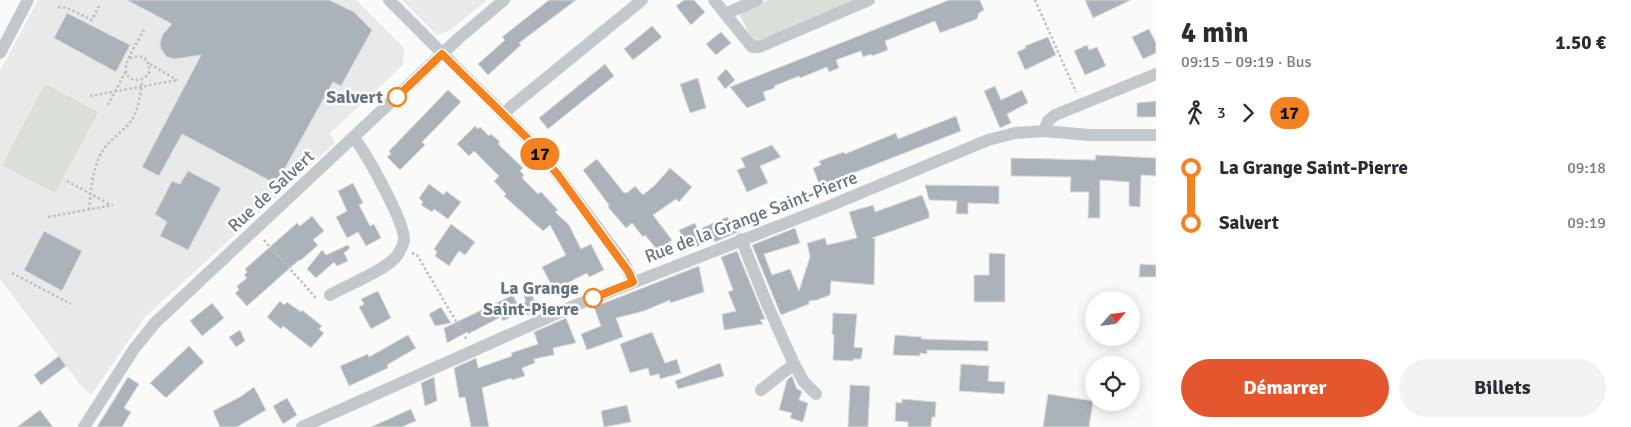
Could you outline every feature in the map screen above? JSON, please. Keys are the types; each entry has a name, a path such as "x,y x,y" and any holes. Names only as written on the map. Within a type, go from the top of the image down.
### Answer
{"street":[{"path":"0,53 28,0"},
{"path":"389,0 528,139 558,175 624,263 633,282"},
{"name":"Rue de Salvert","path":"84,427 144,336 155,323 442,54 504,0"},
{"path":"503,115 642,0"},
{"path":"714,0 752,48 759,47 869,0"},
{"path":"725,14 757,0"},
{"path":"1044,131 1051,118 1082,103 1156,74"},
{"name":"Rue de la Grange Saint-Pierre","path":"302,427 576,305 845,200 988,140 1015,133 1044,131 1089,135 1156,135"},
{"path":"330,296 387,265 395,258 404,240 397,215 354,138"},
{"path":"741,239 794,364 804,382 816,394"},
{"path":"761,390 794,364"}],"path":[{"path":"1035,0 1082,103"},
{"path":"58,7 68,8 92,20 99,6"},
{"path":"108,105 144,30"},
{"path":"90,96 178,80 143,58 136,56 130,58"},
{"path":"126,70 130,78 137,81 142,80 148,75 150,64"},
{"path":"89,210 92,178 100,157 111,140 133,118 142,87 142,80"},
{"path":"48,217 113,205 67,181"},
{"path":"255,229 318,301 330,296"},
{"path":"401,249 417,256 472,350"},
{"path":"12,273 70,304"}],"shaded area":[{"path":"38,0 356,0 404,48 403,65 330,133 335,143 145,317 91,395 81,386 0,279 0,71"},
{"path":"402,0 487,0 449,31 437,35"},
{"path":"768,0 858,0 754,44 739,13"},
{"path":"45,84 98,112 55,193 2,165"}],"building":[{"path":"127,0 329,0 354,12 372,30 341,86 333,82 276,184 182,134 159,176 142,167 201,55 175,59 167,57 161,49 160,42 163,34 172,24"},
{"path":"549,0 576,0 519,43 521,45 488,75 478,64 505,40 502,37"},
{"path":"684,0 694,0 705,12 691,25 676,6"},
{"path":"949,0 980,0 984,10 979,13 977,19 940,33 935,21 885,41 888,50 872,56 871,54 863,57 861,51 836,60 839,68 829,72 827,67 774,86 775,88 763,92 766,100 747,108 730,87"},
{"path":"1085,0 1131,0 1093,18"},
{"path":"67,13 130,45 116,72 54,38"},
{"path":"652,26 662,37 633,60 624,49"},
{"path":"1149,29 1156,43 1156,53 1143,59 1132,37"},
{"path":"721,32 731,43 716,55 706,44"},
{"path":"1048,37 1056,55 1025,70 1017,52 1026,48 1025,46"},
{"path":"1087,45 1089,50 1097,47 1106,66 1085,75 1074,51"},
{"path":"605,64 614,76 548,129 539,118"},
{"path":"726,69 735,80 725,89 717,78"},
{"path":"698,78 706,108 690,113 680,84"},
{"path":"995,86 1001,100 1022,90 1028,103 1007,114 1011,123 1000,128 984,91"},
{"path":"448,90 461,102 422,142 425,145 400,170 387,157 391,154 389,151"},
{"path":"1156,101 1156,117 1137,117 1137,103"},
{"path":"956,116 961,131 820,186 813,168 821,165 819,161 844,152 845,154 896,133 898,139"},
{"path":"475,126 478,129 480,127 489,136 491,134 500,142 498,144 523,168 520,171 524,175 522,178 538,194 541,192 558,210 555,212 569,225 581,249 591,244 604,270 589,277 587,273 554,290 542,267 566,255 550,225 543,231 504,196 506,194 494,181 499,176 474,151 469,156 457,144"},
{"path":"772,145 781,157 760,166 768,183 747,192 737,170 745,167 741,158"},
{"path":"1096,155 1156,158 1156,176 1141,175 1140,207 1129,206 1129,182 1100,180 1100,218 1088,218 1089,192 1070,192 1071,177 1011,176 1011,158 1095,160"},
{"path":"597,159 624,193 627,193 635,186 643,195 670,168 692,187 679,202 676,199 653,215 672,240 658,251 632,223 626,228 608,207 609,205 583,170"},
{"path":"188,171 221,188 188,250 160,236 167,222 155,214 172,181 180,184"},
{"path":"353,183 363,203 359,205 370,226 374,224 381,238 366,246 358,232 347,238 336,217 347,211 338,191"},
{"path":"429,184 444,195 446,191 461,202 448,219 434,209 432,212 421,205 423,202 419,198"},
{"path":"925,185 999,186 999,204 968,203 968,214 956,214 957,201 929,200"},
{"path":"922,195 929,218 872,238 875,238 874,285 831,281 830,295 809,301 809,304 781,315 752,245 795,228 800,243 764,254 772,275 790,269 799,291 810,257 807,243 825,238 827,245 857,238 849,212 873,205 875,212"},
{"path":"312,216 324,231 313,240 318,245 247,306 235,293 239,290 237,286 247,278 244,275 247,272 245,269 297,223 300,226"},
{"path":"727,217 738,232 715,242 714,240 708,242 702,228"},
{"path":"695,223 699,232 700,245 688,250 679,230"},
{"path":"451,224 475,242 465,255 459,251 449,266 435,256 437,252 434,249"},
{"path":"44,231 82,251 62,291 24,270"},
{"path":"348,245 350,248 344,253 348,261 337,266 334,262 316,278 307,269 322,250 326,255"},
{"path":"737,251 765,319 760,320 763,324 724,330 722,314 736,311 728,292 733,290 721,257"},
{"path":"989,253 1005,254 1005,302 974,302 974,275 989,275"},
{"path":"1140,264 1156,265 1156,277 1139,277"},
{"path":"699,266 704,292 670,303 670,300 644,311 616,318 623,337 587,350 581,334 601,326 594,307"},
{"path":"528,287 540,312 530,317 529,314 526,315 521,304 526,302 522,289"},
{"path":"378,291 391,318 371,329 359,307 364,304 361,299"},
{"path":"513,295 521,312 503,321 501,317 447,343 444,328"},
{"path":"280,301 284,305 287,302 301,312 302,310 322,326 319,329 324,333 311,348 283,326 281,329 267,317"},
{"path":"212,303 224,318 202,336 190,321"},
{"path":"441,307 451,323 435,326 429,314"},
{"path":"833,313 857,314 854,347 863,348 861,359 854,359 853,361 833,360"},
{"path":"566,318 576,343 553,348 554,355 534,359 535,363 522,368 525,376 512,380 511,378 482,388 489,427 471,427 465,397 459,398 454,368 476,358 478,368 512,356 511,353 538,344 534,332"},
{"path":"240,330 245,341 236,347 229,337"},
{"path":"652,332 665,363 677,359 681,373 660,379 659,374 650,376 648,368 630,373 620,344"},
{"path":"408,335 416,348 387,365 388,368 349,386 340,366 368,354 369,357"},
{"path":"895,335 922,337 921,339 988,341 988,351 927,350 927,354 920,353 920,356 893,355"},
{"path":"189,346 204,362 166,398 150,383"},
{"path":"59,356 66,366 41,385 34,375"},
{"path":"720,363 724,376 678,389 675,381"},
{"path":"961,364 989,366 988,381 1005,382 1004,394 959,391"},
{"path":"792,376 797,389 802,391 799,400 808,403 803,422 790,418 792,413 779,410 787,380"},
{"path":"128,377 139,384 124,408 131,412 122,427 97,427"},
{"path":"434,377 437,401 425,406 421,383"},
{"path":"850,385 870,386 868,427 848,427"},
{"path":"254,387 266,410 237,427 220,427 213,411 240,397"},
{"path":"1048,394 1085,400 1085,411 1091,411 1089,427 1043,427"},
{"path":"287,398 297,415 283,424 273,406"},
{"path":"902,399 936,402 935,417 932,417 931,427 908,427 908,422 895,421 896,402 902,403"},
{"path":"627,405 631,422 604,427 601,411"},
{"path":"411,409 416,421 402,427 371,427"},
{"path":"40,410 53,427 17,427"}],"bus line":[{"name":"17","path":"397,97 442,54 528,139 558,175 624,263 633,282 593,298"}],"place":[{"name":"Salvert","path":"397,97"},
{"name":"La Grange Saint-Pierre","path":"593,298"}]}
